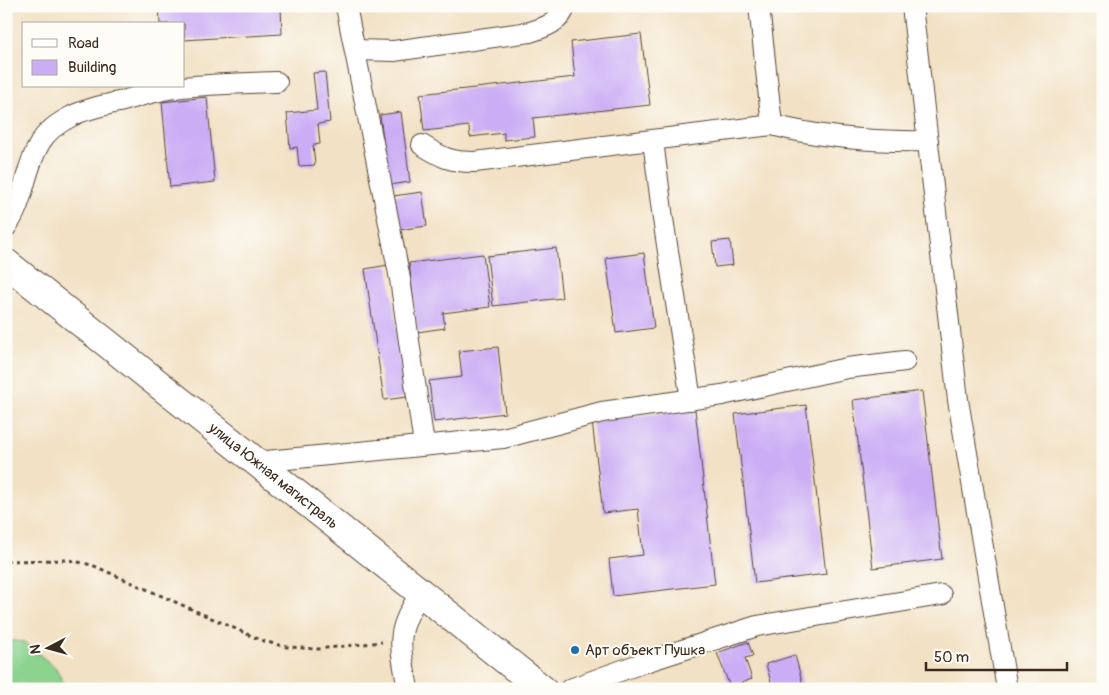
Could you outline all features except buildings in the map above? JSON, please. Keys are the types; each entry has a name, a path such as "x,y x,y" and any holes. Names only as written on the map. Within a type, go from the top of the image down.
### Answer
{"highway":[{"name":"улица Южная магистраль","path":"6,263 542,689"}],"street":[{"path":"346,6 400,279 424,445"},
{"path":"355,50 394,52 530,32 548,26 558,19 565,10 565,6"},
{"path":"759,6 772,125"},
{"path":"912,6 958,400 1007,689"},
{"path":"185,87 277,82"},
{"path":"6,227 17,210 33,156 40,141 53,128 72,116 173,88"},
{"path":"422,145 443,158 459,162 475,162 772,125 803,133 886,142 928,141"},
{"path":"653,141 691,400"},
{"path":"256,462 503,438 602,412 722,395 847,368 905,361"},
{"path":"408,689 400,640 403,624 409,610 421,593"},
{"path":"570,689 603,682 642,663 757,626 940,595"}],"path":[{"path":"6,561 69,560 92,565 263,641 287,647 318,649 400,640"}],"green space":[{"path":"6,640 24,642 56,668 67,689 6,689"}],"place":[{"name":"Арт объект Пушка","path":"575,650"}]}
